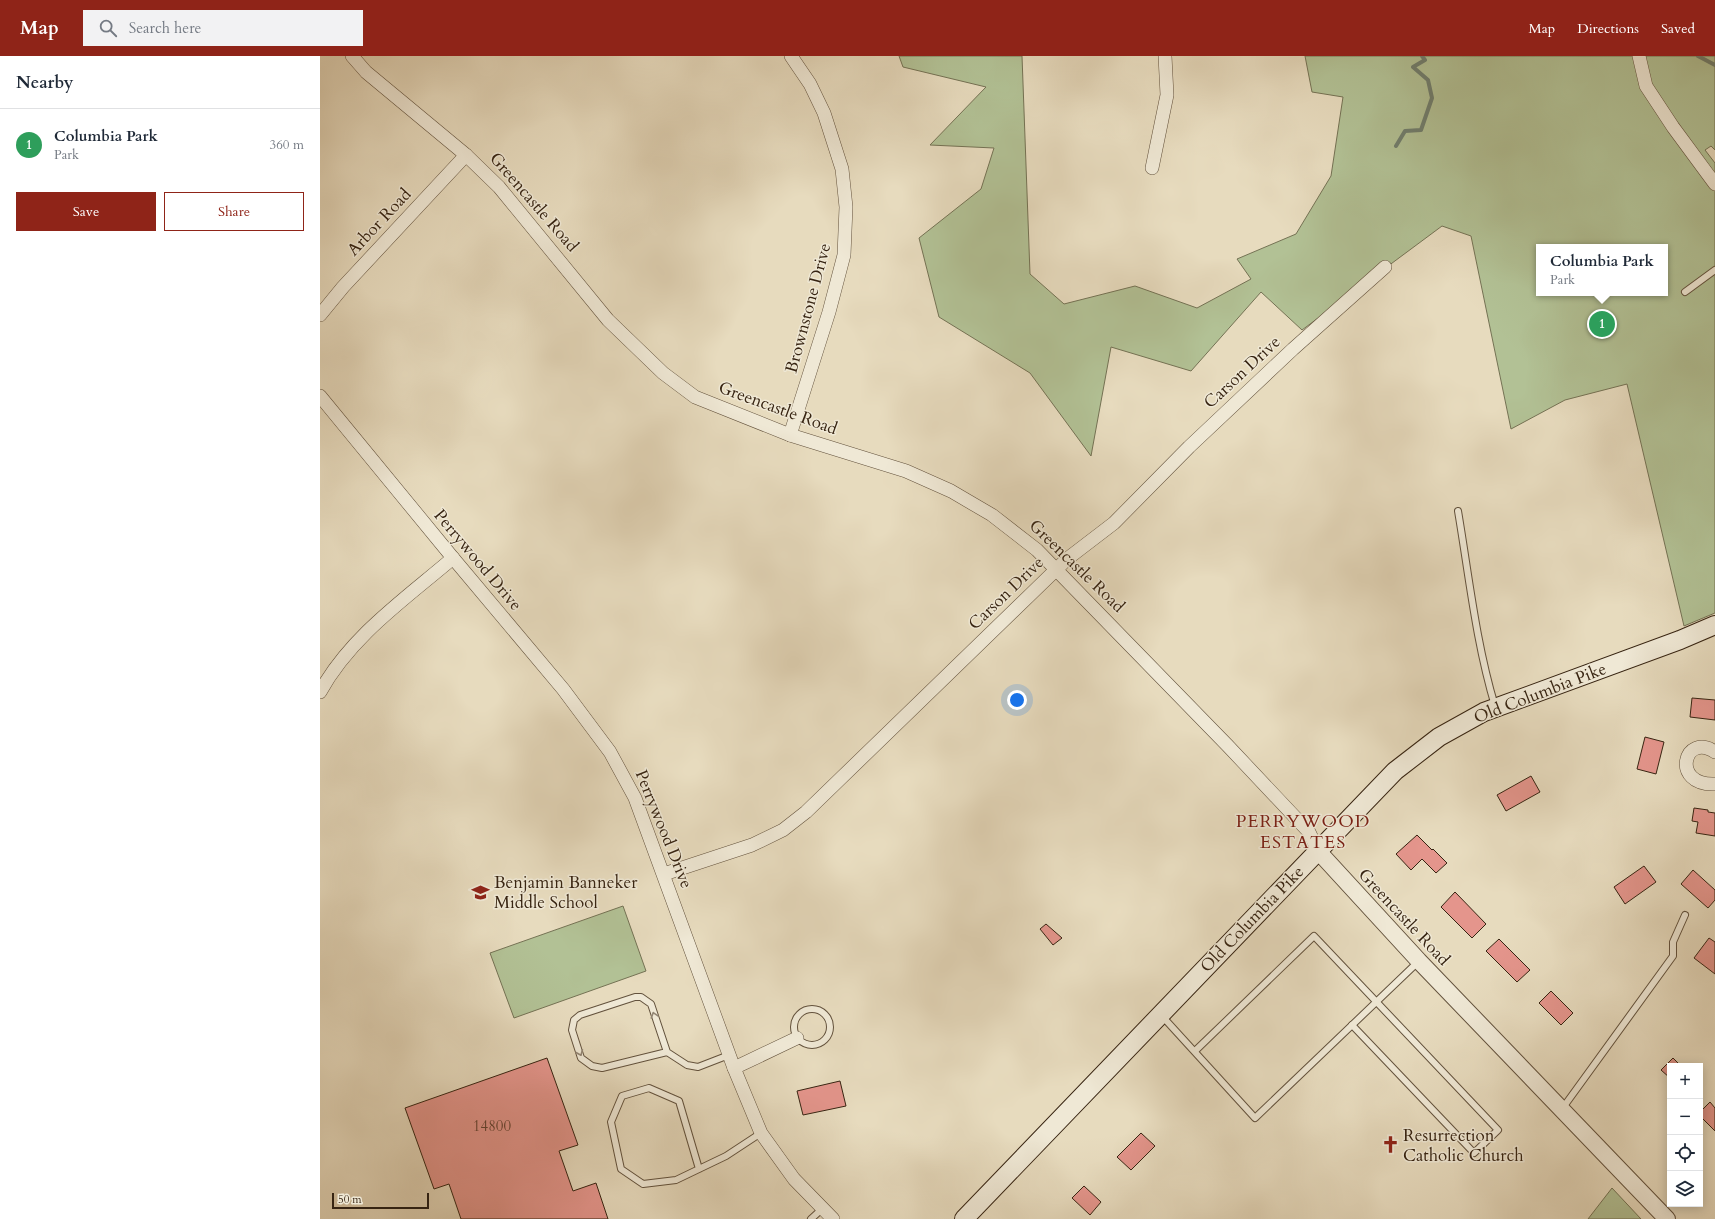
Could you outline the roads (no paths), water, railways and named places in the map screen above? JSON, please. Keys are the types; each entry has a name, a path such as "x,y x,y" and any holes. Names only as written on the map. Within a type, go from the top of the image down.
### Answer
{"main road":[{"name":"Old Columbia Pike","path":"964,1219 1395,771 1439,737 1484,712 1680,640 1715,625"}],"street":[{"name":"Greencastle Road","path":"352,56 366,72 466,155 499,187 608,320 663,373 695,397 790,435 906,471 951,491 992,515 1037,550 1057,568 1309,832 1318,851 1419,962 1667,1219"},
{"name":"Brownstone Drive","path":"790,435 829,312 844,255 846,207 842,169 824,113 810,84 791,56"},
{"path":"1152,168 1167,95 1165,56"},
{"path":"1639,56 1646,86 1673,127 1715,184"},
{"name":"Arbor Road","path":"320,315 343,288 466,155"},
{"name":"Carson Drive","path":"664,874 752,845 783,830 806,812 1057,568 1114,523 1223,415 1293,349 1385,267"},
{"name":"Perrywood Drive","path":"320,396 563,689 610,752 635,798 729,1055 761,1132 794,1179 833,1219"},
{"path":"322,685 342,658 369,629 453,558"},
{"path":"1715,752 1709,748 1695,748 1690,752 1685,761 1687,773 1697,782 1707,785 1715,784"},
{"path":"734,1068 797,1038"}],"lane":[{"path":"1685,292 1715,270"},
{"path":"1458,511 1473,604 1495,708"},
{"path":"1561,1110 1573,1096 1617,1032 1673,956 1674,942 1685,915"},
{"path":"1195,1051 1314,936 1498,1130 1474,1153 1352,1025"},
{"path":"1161,1014 1255,1118 1419,962"},
{"path":"667,1052 602,1068 592,1066 581,1058 572,1030 574,1020 580,1015 635,997 641,997 651,1004 667,1052 687,1065 698,1067 729,1055"},
{"path":"813,1009 824,1013 828,1018 830,1029 829,1035 820,1044 808,1045 797,1038 795,1033 795,1021 802,1012 813,1009"},
{"path":"699,1169 679,1101 650,1088 622,1096 611,1122 621,1169 642,1184 676,1180 699,1169 726,1156 761,1132"},
{"path":"811,1219 822,1208"}],"waterway":[{"path":"1396,146 1405,131 1421,130 1432,98 1428,80 1413,67 1425,60 1422,56"},
{"path":"1698,56 1715,65"}],"place":[{"name":"Columbia Park","path":"1602,324"},
{"name":"Benjamin Banneker Middle School","path":"481,892"},
{"name":"Resurrection Catholic Church","path":"1390,1145"}],"district":[{"name":"PERRYWOOD ESTATES","path":"1303,831"}]}
